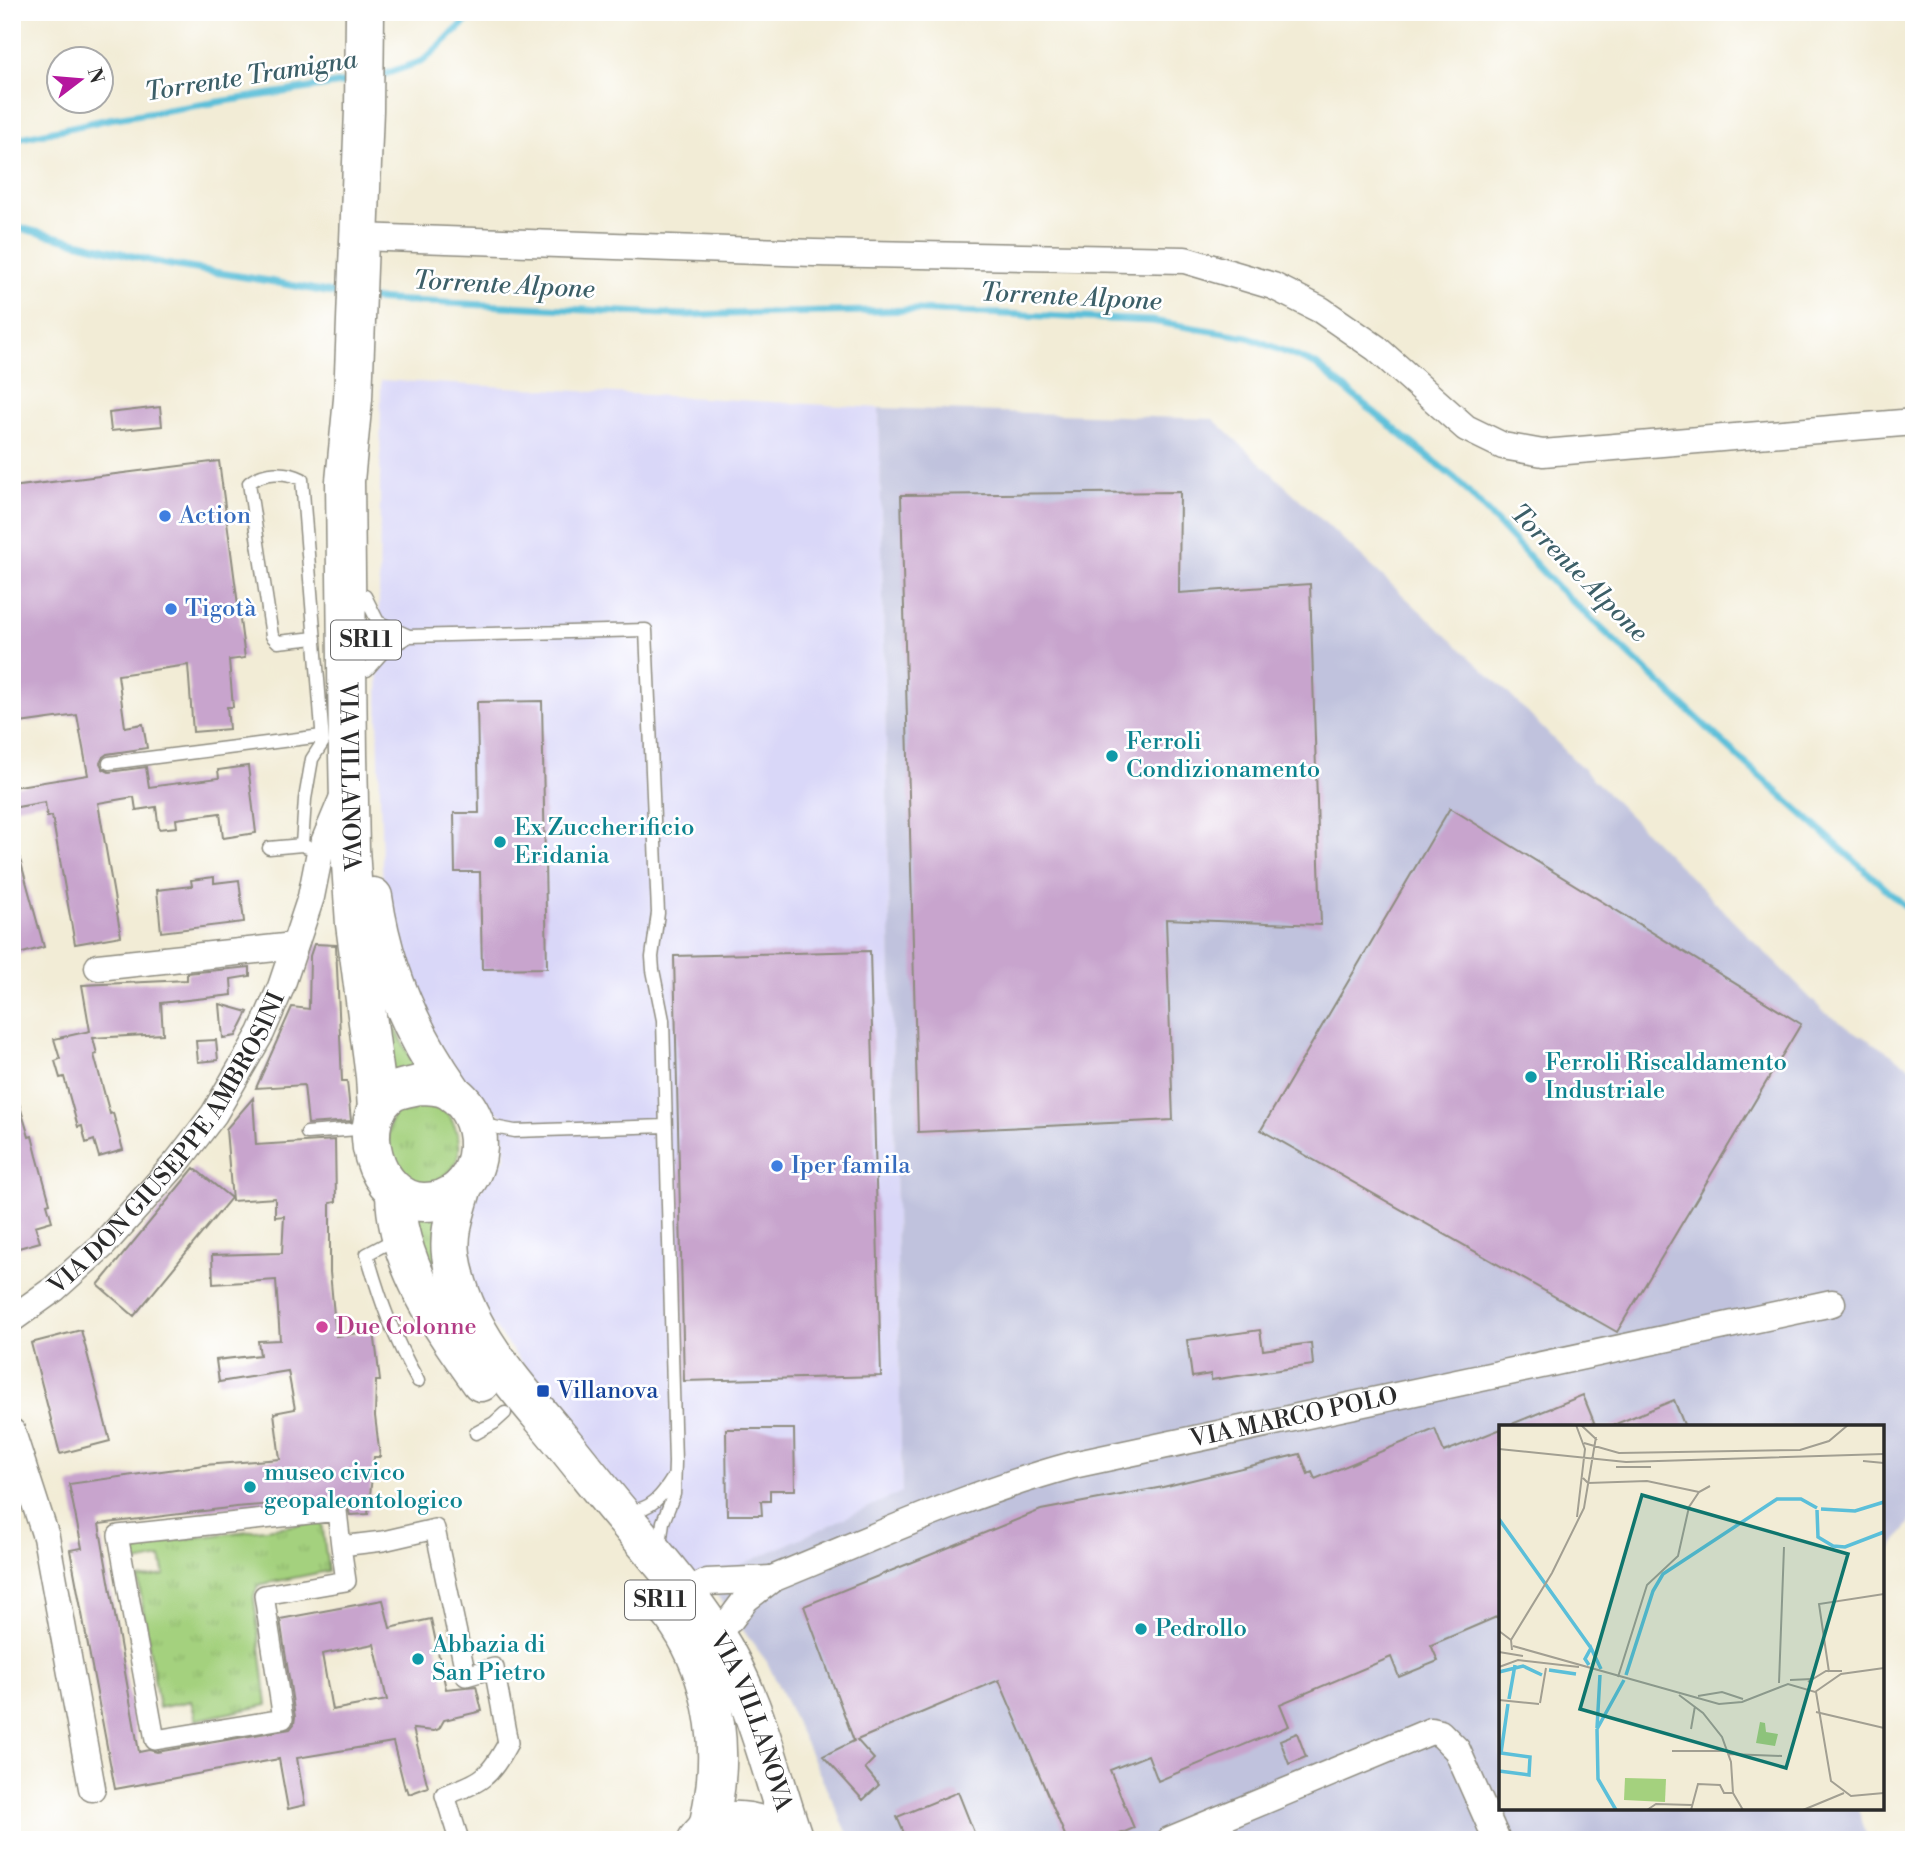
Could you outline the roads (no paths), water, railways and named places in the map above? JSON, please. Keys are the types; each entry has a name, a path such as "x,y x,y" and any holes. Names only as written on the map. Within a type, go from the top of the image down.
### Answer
{"main road":[{"name":"SR11","path":"358,254 364,110 364,14"},
{"name":"VIA VILLANOVA","path":"358,254 354,381 345,481 331,740 355,790 352,877 358,952 375,1076 373,1119"},
{"name":"VIA VILLANOVA","path":"354,381 364,481 369,848 376,919 408,1017 426,1054 461,1104"},
{"path":"373,1119 392,1093 419,1085 437,1085 461,1104"},
{"name":"SR11","path":"461,1104 478,1136 470,1171"},
{"name":"SR11","path":"373,1119 371,1139 380,1171 395,1193"},
{"name":"VIA VILLANOVA","path":"470,1171 450,1240 459,1289 475,1327 523,1396 662,1563 715,1633 738,1676 764,1741 794,1840"},
{"path":"395,1193 406,1199 422,1202 448,1197 470,1171"},
{"name":"VIA VILLANOVA","path":"395,1193 395,1216 413,1268 490,1423 672,1614 692,1647 700,1665 714,1722 716,1779 702,1834"},
{"path":"702,1834 723,1822 759,1824 785,1840"}],"street":[{"path":"358,254 801,252 1185,260 1273,286 1321,310 1376,348 1466,428 1503,446 1543,453 1914,422"},
{"name":"VIA DON GIUSEPPE AMBROSINI","path":"12,1319 54,1289 102,1246 177,1162 214,1114 261,1033 281,987 311,897 311,848 355,790"},
{"path":"311,897 331,878 352,877"},
{"name":"VIA DON GIUSEPPE AMBROSINI","path":"98,967 295,946"},
{"name":"VIA MARCO POLO","path":"715,1633 732,1619 747,1599 772,1579 996,1488 1073,1465 1832,1303"},
{"path":"12,1432 46,1537 92,1788"},
{"path":"337,1511 341,1546 346,1581 264,1595 283,1719 155,1740 118,1535 337,1511"},
{"path":"341,1546 383,1541 435,1529 467,1676 494,1668 508,1743 494,1770 475,1785 445,1796 459,1840"},
{"name":"VIA MARCO POLO","path":"686,1593 707,1582 772,1579"},
{"path":"1170,1840 1431,1731 1440,1733 1457,1750 1497,1840"}],"lane":[{"path":"315,638 278,642 272,636 249,483 257,476 291,473 302,478 315,638 331,740"},
{"path":"365,596 378,622 410,636 646,630 658,913 652,957 663,1020 675,1475 674,1494 660,1535 662,1563"},
{"path":"367,670 383,652 410,636"},
{"path":"109,763 331,740"},
{"path":"270,848 311,848 305,799 312,759 331,740"},
{"path":"461,1104 494,1128 515,1131 666,1126"},
{"path":"307,1133 373,1119"},
{"path":"470,1171 493,1141 515,1131"},
{"path":"400,1236 367,1254 382,1307 399,1348 418,1381"},
{"path":"619,1511 639,1511 657,1501 675,1475"}],"waterway":[{"name":"Torrente Tramigna","path":"376,77 423,61 476,12"},
{"name":"Torrente Tramigna","path":"12,140 109,119 354,81"},
{"name":"Torrente Alpone","path":"12,226 165,264 347,296"},
{"name":"Torrente Alpone","path":"369,299 683,315 917,310 1152,321 1248,337 1315,364 1459,482 1557,587 1744,762 1914,914"}],"place":[{"name":"Action","path":"165,516"},
{"name":"Tigotà","path":"171,609"},
{"name":"Ferroli Condizionamento","path":"1112,756"},
{"name":"Ex Zuccherificio Eridania","path":"500,842"},
{"name":"Ferroli Riscaldamento Industriale","path":"1531,1077"},
{"name":"Iper famila","path":"777,1166"},
{"name":"Due Colonne","path":"322,1327"},
{"name":"Villanova","path":"543,1391"},
{"name":"museo civico geopaleontologico","path":"250,1487"},
{"name":"Pedrollo","path":"1141,1629"},
{"name":"Abbazia di San Pietro","path":"418,1659"}]}
